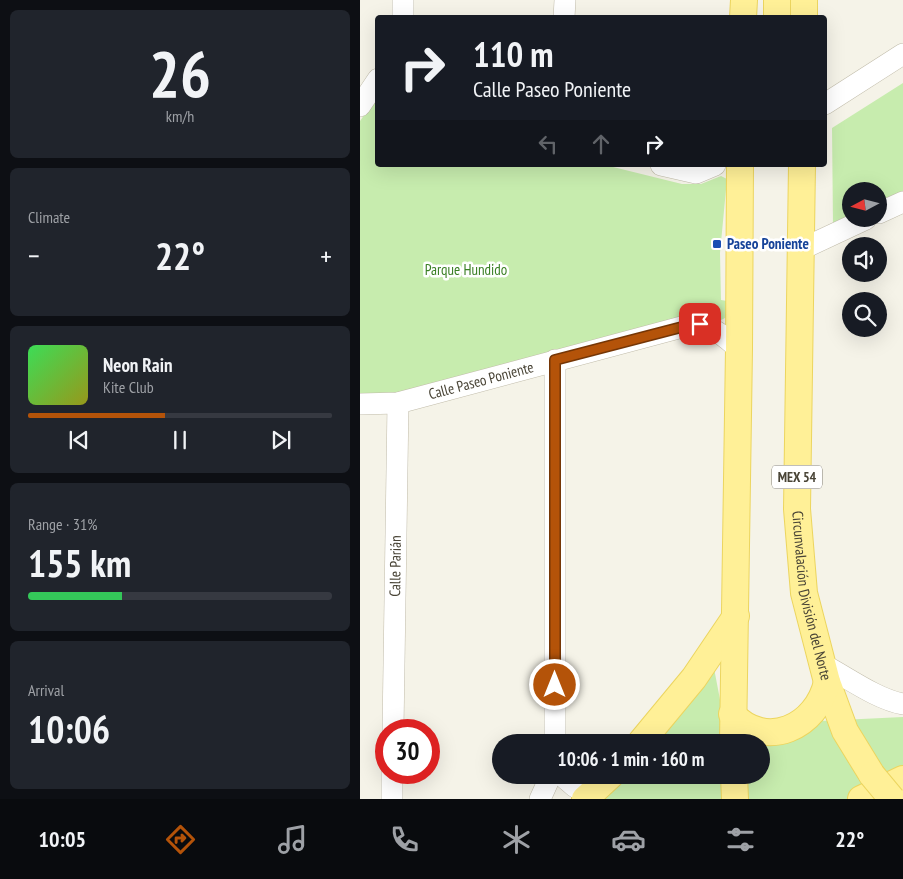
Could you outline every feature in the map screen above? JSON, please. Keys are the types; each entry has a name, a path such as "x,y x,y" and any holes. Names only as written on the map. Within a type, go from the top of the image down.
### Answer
{"main road":[{"path":"744,0 744,15"},
{"path":"777,0 777,15"},
{"path":"804,0 804,15"},
{"path":"733,734 740,349 740,167"},
{"path":"786,167 802,249"},
{"name":"Circunvalación División del Norte","path":"802,167 797,509 804,593 824,673 845,731 872,776 892,799"},
{"path":"648,734 694,678 736,616"},
{"path":"732,714 741,724 752,729 764,731 788,729 798,725 814,711 824,693 824,673"},
{"path":"861,799 903,779"},
{"path":"734,784 735,799"}],"street":[{"path":"403,0 403,15"},
{"path":"564,15 565,0"},
{"path":"827,103 903,54"},
{"path":"360,106 375,84"},
{"path":"669,167 696,173 710,167"},
{"path":"888,209 903,202"},
{"path":"802,249 847,228"},
{"name":"Calle Paseo Poniente","path":"360,404 398,402 682,327 700,324 720,332 740,349"},
{"path":"555,360 555,734"},
{"name":"Calle Parián","path":"393,719 398,402"},
{"path":"824,673 852,679 886,701 903,704"},
{"path":"392,784 392,799"},
{"path":"540,799 547,784"},
{"path":"572,784 575,787 599,787"}],"green space":[{"path":"903,83 903,191 888,198 888,182 842,182 842,220 833,225 832,128"},
{"name":"Parque Hundido","path":"375,100 375,167 613,167 682,184 701,184 721,176 727,179 720,253 721,300 727,301 729,316 721,320 696,316 389,397 360,399 360,121"},
{"path":"713,663 722,710 735,725 903,717 903,799 592,799 608,784 770,784 770,734 657,734"}],"place":[{"name":"Paseo Poniente","path":"717,244"}],"route":[{"path":"555,685 555,360 700,324"}]}
